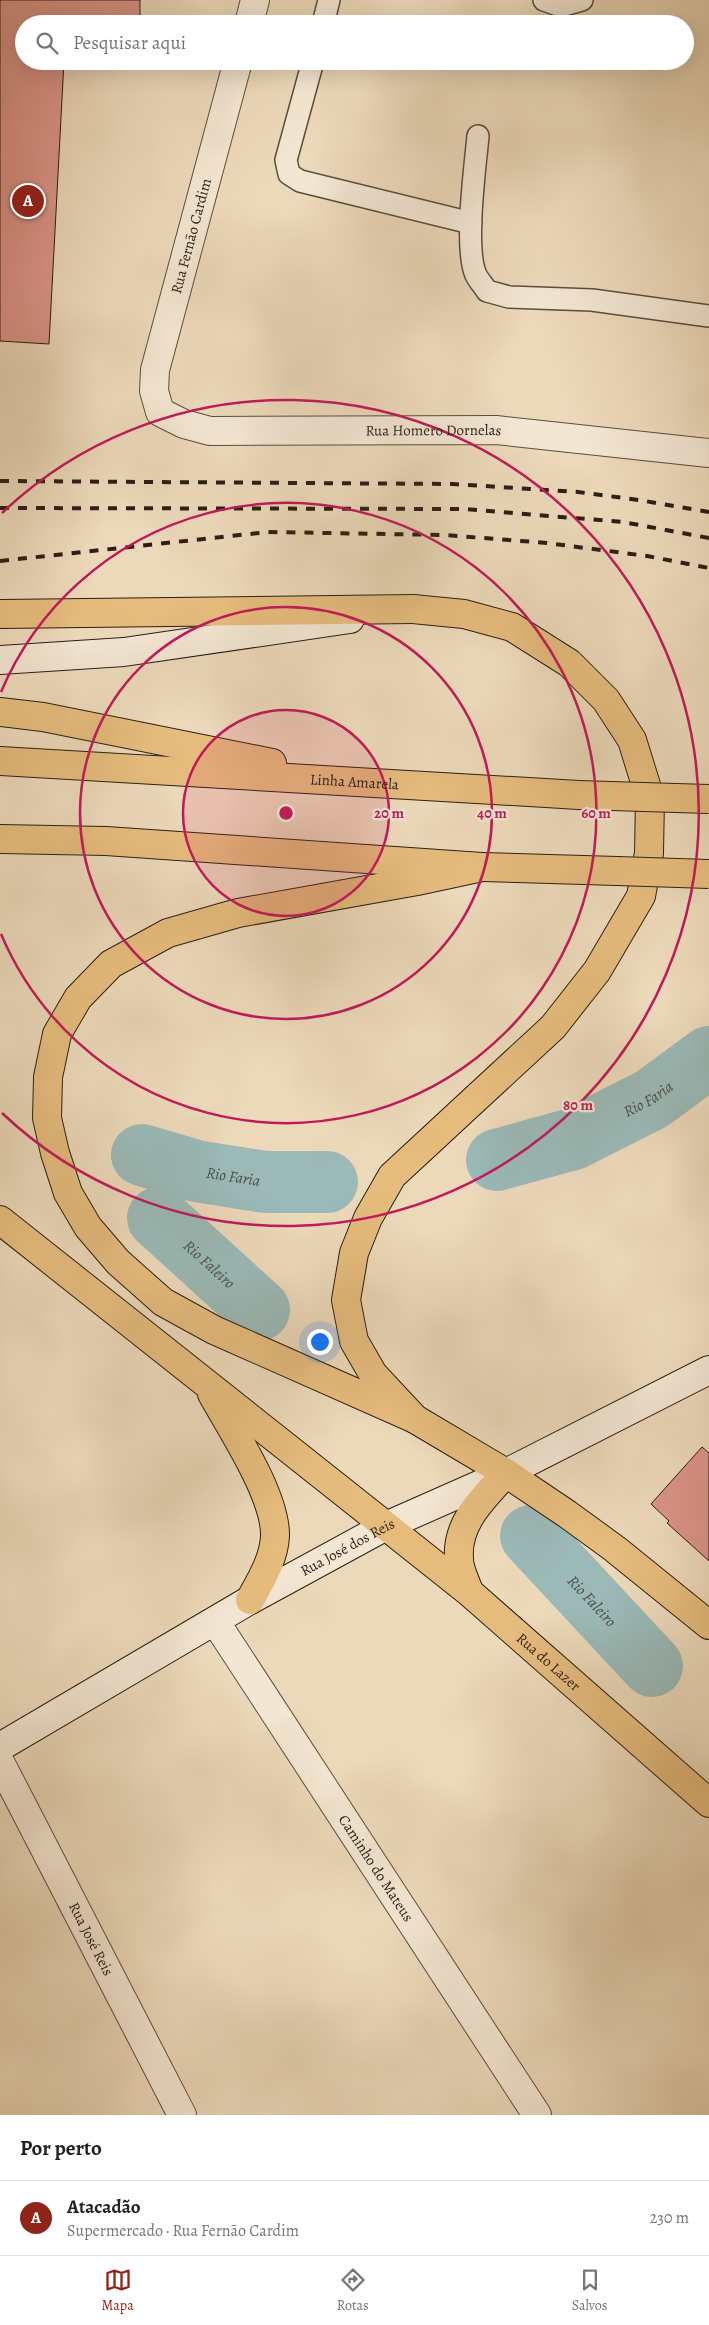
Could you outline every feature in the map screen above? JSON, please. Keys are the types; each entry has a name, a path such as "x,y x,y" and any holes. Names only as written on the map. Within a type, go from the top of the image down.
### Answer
{"main road":[{"path":"0,614 413,609 464,614 512,627 569,663 606,700 632,740 650,798 649,853 641,896 597,971 554,1027 392,1176 368,1218 354,1253 346,1300 354,1340 373,1374 415,1419"},
{"path":"0,712 42,717 374,783"},
{"name":"Linha Amarela","path":"0,761 579,795 709,799"},
{"path":"0,839 106,840 482,867 709,874"},
{"path":"482,867 417,881 238,913 168,933 111,964 78,998 57,1034 48,1077 47,1118 55,1153 68,1193 88,1227 118,1262 163,1302 214,1330 415,1419 506,1473 615,1549 709,1625"},
{"name":"Rua do Lazer","path":"0,1220 469,1592 709,1803"},
{"path":"207,1383 266,1492 273,1514 275,1536 270,1559 250,1600"},
{"path":"469,1592 458,1561 459,1543 466,1520 506,1473"}],"street":[{"path":"251,15 255,0"},
{"name":"Rua Fernão Cardim","path":"160,412 154,391 155,370 236,70"},
{"name":"Rua Homero Dornelas","path":"160,412 184,424 210,431 496,430 709,453"},
{"path":"0,660 124,652 413,609"},
{"name":"Rua José dos Reis","path":"0,1748 250,1600 386,1526 506,1473 709,1370"},
{"name":"Caminho do Mateus","path":"215,1622 537,2115"},
{"name":"Rua José Reis","path":"0,1762 182,2115"}],"lane":[{"path":"326,15 330,0"},
{"path":"544,0 561,6 582,0"},
{"path":"311,70 286,160 289,174 300,181 471,222"},
{"path":"478,136 471,222 476,276 488,291 509,297 592,300 709,316"}],"building":[{"path":"0,0 140,0 140,15 15,15 15,70 64,70 49,344 0,341"},
{"path":"702,1447 709,1453 709,1561 667,1523 669,1521 651,1504"}],"waterway":[{"name":"Rio Faria","path":"497,1160 573,1139 652,1099 709,1057"},
{"name":"Rio Faria","path":"142,1155 196,1171 265,1182 327,1182"},
{"name":"Rio Faleiro","path":"158,1218 259,1310"},
{"name":"Rio Faleiro","path":"531,1536 652,1666"}],"railway":[{"path":"0,481 453,484 578,492 709,512"},
{"path":"0,508 464,509 623,522 709,538"},
{"path":"0,561 268,532 445,535 547,543 647,556 709,568"}],"place":[{"name":"Atacadão","path":"28,201"}]}
